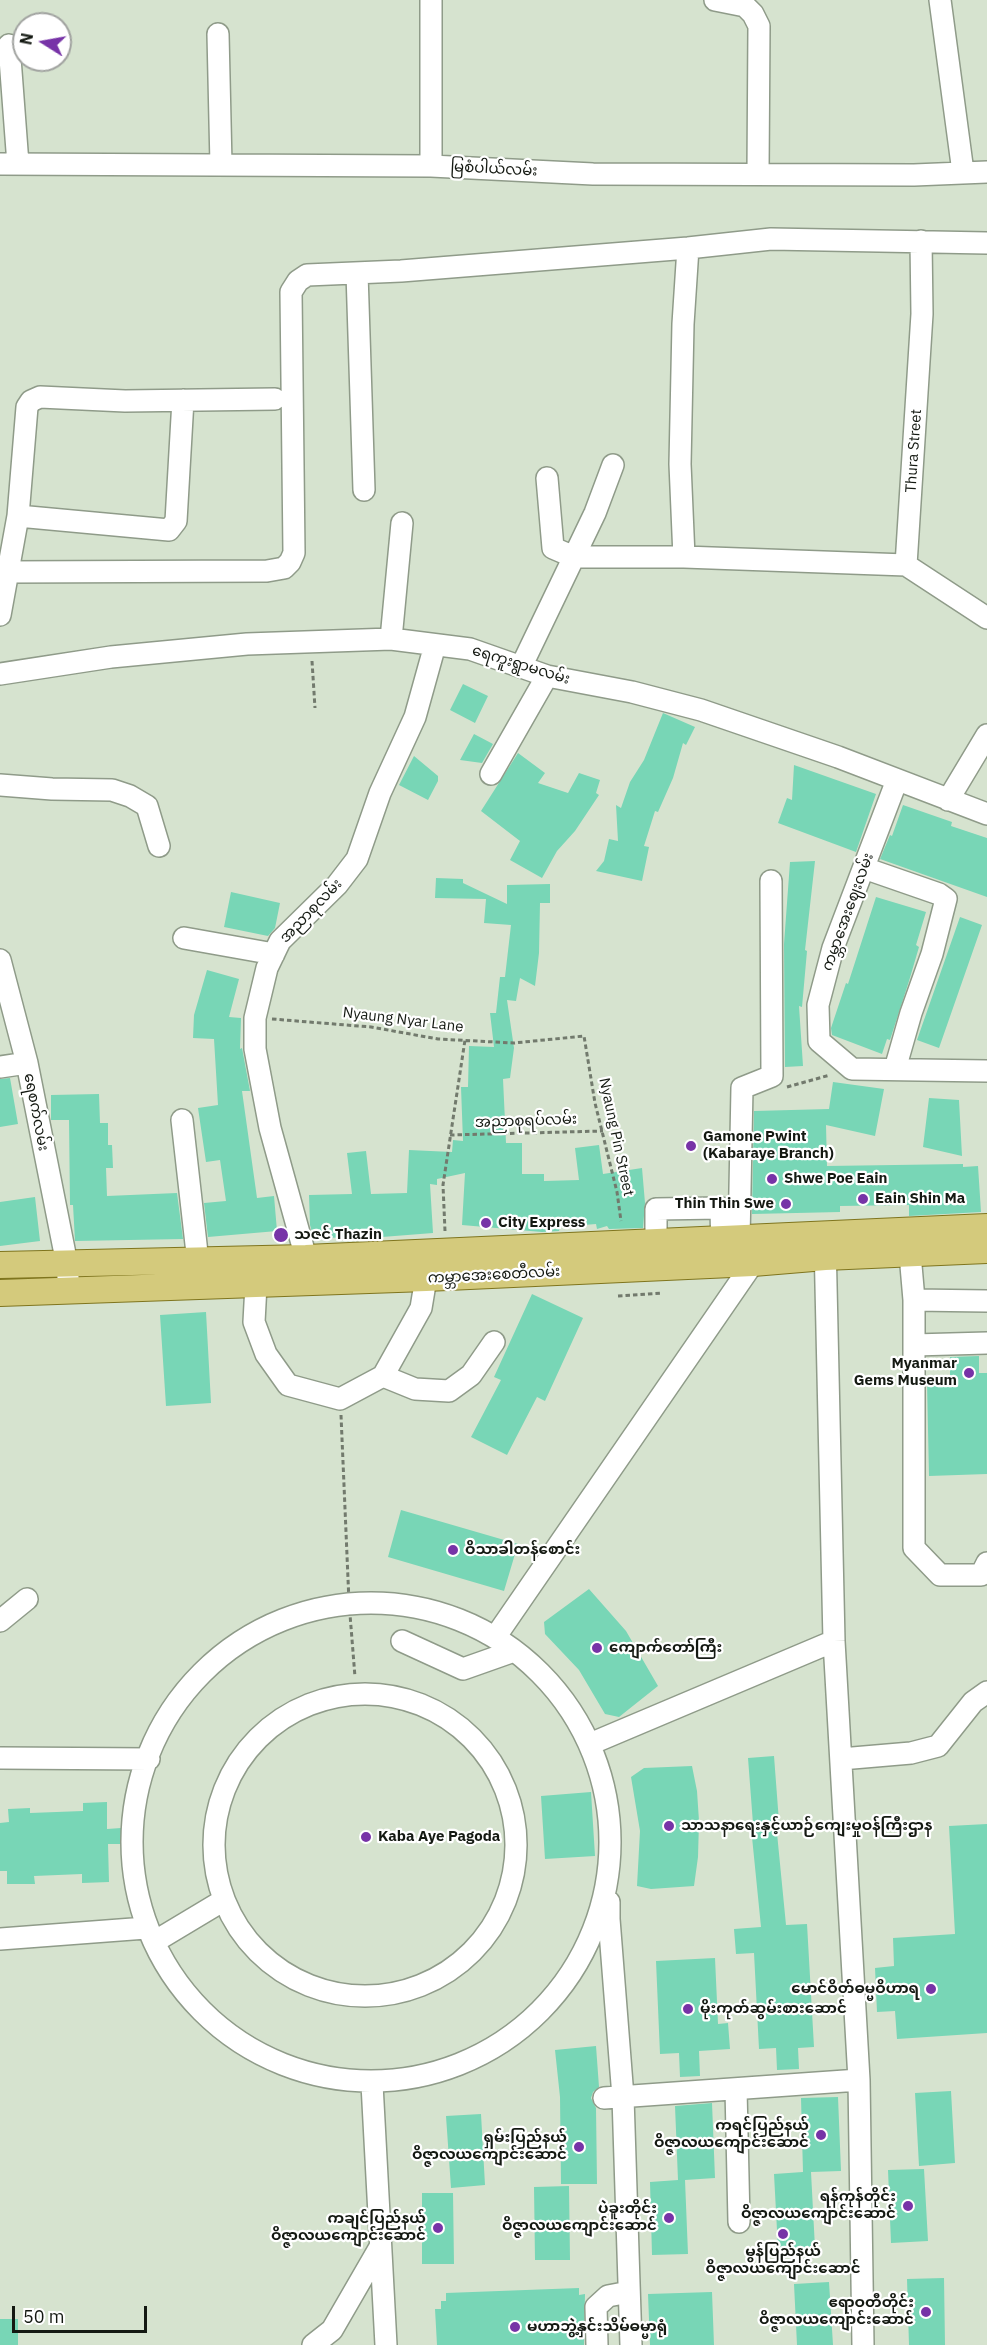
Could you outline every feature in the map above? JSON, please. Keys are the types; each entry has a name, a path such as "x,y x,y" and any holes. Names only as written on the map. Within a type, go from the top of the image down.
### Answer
{"main road":[{"name":"ကမ္ဘာအေးစေတီလမ်း","path":"0,1293 426,1278 728,1248 825,1246 987,1227"},
{"name":"ကမ္ဘာအေးစေတီလမ်း","path":"0,1265 198,1262 656,1242 728,1248 753,1263 825,1246 910,1254 987,1250"}],"street":[{"path":"431,0 431,166"},
{"path":"715,0 745,6 759,26 758,173"},
{"path":"940,0 963,172"},
{"path":"218,34 221,165"},
{"path":"9,45 9,164"},
{"name":"မြစံပါယ်လမ်း","path":"9,164 431,166 593,174 914,175 987,172"},
{"path":"8,572 267,571 284,568 294,553 291,292 298,281 307,275 688,248 771,239 987,243"},
{"name":"Thura Street","path":"906,566 922,314 921,241"},
{"path":"684,557 680,464 683,324 688,248"},
{"path":"357,273 364,490"},
{"path":"0,615 18,516 27,407 31,401 40,397 125,401 274,399"},
{"path":"18,516 169,530 176,521 183,400"},
{"path":"521,667 595,513 613,465"},
{"path":"547,478 552,548 574,557 684,557 906,566 987,618"},
{"path":"391,639 402,523"},
{"name":"ရေကူးရွာမလမ်း","path":"0,674 111,657 247,645 391,639 470,649 547,676 632,692 701,710 838,757 987,814"},
{"name":"အညာစုလမ်း","path":"306,1258 270,1128 255,1049 255,1018 267,968 280,941 337,885 357,859 380,793 415,717 435,645"},
{"path":"490,774 547,676"},
{"path":"948,800 987,735"},
{"name":"ကမ္ဘာအေးဈေးလမ်း","path":"852,1070 819,1041 818,1005 833,948 897,780"},
{"path":"0,785 52,789 112,789 147,806 159,846"},
{"path":"864,868 939,894 946,899 932,954 911,1013 895,1069"},
{"path":"728,1248 742,1088 772,1076 771,881"},
{"path":"184,938 274,954"},
{"name":"ရေစက်လမ်း","path":"0,960 27,1063 67,1264 69,1291"},
{"path":"0,1067 27,1063"},
{"path":"852,1070 987,1071"},
{"path":"182,1120 198,1262"},
{"path":"825,1246 834,1641 859,2080 863,2345"},
{"path":"910,1254 914,1300 914,1548 940,1575 981,1575 987,1563"},
{"path":"496,1636 753,1263"},
{"path":"256,1285 254,1322 266,1354 288,1385 340,1399 383,1376 420,1308 426,1278"},
{"path":"914,1300 987,1301"},
{"path":"383,1376 416,1389 449,1391 471,1375 494,1342"},
{"path":"914,1345 987,1343"},
{"path":"0,1621 27,1599"},
{"path":"611,1846 598,1920 564,1986 511,2038 445,2072 372,2084 300,2073 235,2042 182,1992 150,1935 131,1856 138,1782 167,1715 215,1659 278,1620 349,1602 425,1607 496,1636 551,1683 590,1744 606,1794 611,1846 609,1919 613,2097 632,2345"},
{"path":"402,1641 462,1670 514,1651"},
{"path":"590,1744 834,1641"},
{"path":"842,1759 911,1753 938,1746 973,1701 987,1692"},
{"path":"369,1693 406,1698 441,1713 471,1737 495,1767 510,1802 516,1839 513,1877 500,1913 478,1945 450,1971 416,1988 379,1997 341,1996 305,1985 272,1966 245,1939 224,1900 215,1870 214,1832 222,1794 239,1760 264,1731 295,1710 331,1697 369,1693"},
{"path":"0,1758 148,1759"},
{"path":"0,1939 150,1935 224,1900"},
{"path":"613,2097 859,2080"},
{"path":"372,2084 386,2345"},
{"path":"736,2089 739,2223"},
{"path":"313,2345 332,2330 380,2247"},
{"path":"597,2345 596,2307 608,2296 629,2292"}],"path":[{"path":"310,642 315,708"},
{"name":"Nyaung Nyar Lane","path":"255,1018 371,1027 438,1039 514,1042 585,1036"},
{"name":"Nyaung Pin Street","path":"585,1036 595,1104 617,1192 625,1244"},
{"name":"အညာစုရပ်လမ်း","path":"446,1251 443,1185 465,1040"},
{"path":"781,1089 852,1070"},
{"name":"အညာစုရပ်လမ်း","path":"450,1135 603,1131"},
{"path":"618,1296 662,1293"},
{"path":"340,1399 349,1602 355,1677"}],"building":[{"path":"463,684 488,696 475,723 450,710"},
{"path":"663,713 695,727 686,745 683,743 673,778 658,812 655,811 644,846 649,847 642,881 596,871 604,861 609,839 618,841 616,805 621,808 630,782 644,760"},
{"path":"474,734 493,744 482,763 460,760"},
{"path":"518,753 545,773 538,783 568,793 579,773 600,780 596,793 599,795 575,831 557,851 542,878 510,860 520,841 481,811"},
{"path":"414,756 438,776 438,781 428,800 399,785"},
{"path":"794,765 876,794 856,852 778,823 787,798 792,800"},
{"path":"903,805 952,822 951,826 987,838 987,897 880,859 890,835 892,836"},
{"path":"815,861 805,950 807,951 802,1007 799,1006 803,1066 785,1067 784,944 790,862"},
{"path":"436,878 463,879 463,883 507,904 507,885 550,884 550,903 540,903 539,953 535,986 520,978 516,1001 507,1000 514,1048 510,1078 503,1079 506,1143 522,1143 522,1174 544,1174 544,1181 579,1180 575,1148 599,1145 603,1174 642,1168 645,1203 643,1228 609,1229 607,1226 597,1229 596,1224 560,1227 559,1231 542,1232 462,1225 465,1173 437,1179 437,1185 430,1184 433,1233 382,1237 314,1238 310,1225 309,1195 352,1194 347,1153 366,1151 371,1194 407,1193 409,1150 452,1152 453,1140 463,1141 461,1087 468,1087 469,1046 494,1047 490,1013 496,1013 500,977 505,977 511,925 484,923 486,899 435,898"},
{"path":"231,892 280,903 275,928 268,936 224,927"},
{"path":"876,897 926,912 916,945 919,947 909,981 890,1040 887,1039 882,1054 832,1035 831,1028"},
{"path":"960,917 982,925 939,1048 917,1040"},
{"path":"207,970 239,979 229,1017 241,1018 240,1049 242,1048 250,1091 242,1091 257,1198 274,1196 277,1231 208,1237 204,1203 226,1201 220,1160 206,1162 198,1108 218,1105 214,1039 193,1038 194,1015"},
{"path":"10,1078 18,1124 0,1127 0,1079"},
{"path":"833,1082 884,1089 875,1136 826,1125 827,1166 963,1164 963,1167 978,1166 981,1212 909,1216 909,1205 840,1206 840,1212 752,1214 754,1111 829,1109"},
{"path":"99,1094 100,1123 108,1123 108,1145 112,1145 113,1168 106,1168 107,1196 177,1193 183,1239 75,1241 73,1205 70,1205 69,1120 51,1120 51,1095"},
{"path":"929,1098 959,1100 962,1156 923,1147"},
{"path":"35,1197 40,1241 0,1246 0,1202"},
{"path":"532,1294 583,1318 545,1401 537,1397 507,1455 471,1437 501,1380 494,1377"},
{"path":"206,1312 211,1403 166,1406 160,1315"},
{"path":"979,1356 979,1373 987,1373 987,1474 929,1476 927,1382 950,1381 950,1357"},
{"name":"ဝိသာခါတန်စောင်း","path":"401,1510 518,1544 504,1591 388,1557"},
{"name":"ကျောက်တော်ကြီး","path":"589,1589 626,1631 658,1686 619,1717 605,1714 579,1670 545,1634 544,1622"},
{"path":"774,1756 779,1822 776,1823 786,1925 807,1924 814,2047 798,2048 799,2069 777,2070 776,2048 759,2049 754,1953 736,1954 734,1929 761,1927 752,1837 754,1837 748,1758"},
{"name":"သာသနာရေးနှင့်ယာဉ်ကျေးမှုဝန်ကြီးဌာန","path":"692,1766 697,1791 699,1821 694,1886 651,1889 637,1886 640,1831 631,1777 644,1768"},
{"path":"591,1792 595,1856 545,1859 541,1796"},
{"path":"107,1802 107,1829 121,1828 121,1844 108,1844 109,1882 82,1883 82,1874 34,1876 35,1884 7,1884 7,1871 0,1871 0,1823 9,1822 8,1809 30,1808 30,1813 83,1811 83,1803"},
{"name":"မောင်ဝိတ်ဓမ္မဝိဟာရ","path":"987,1824 987,2033 897,2039 895,2011 877,2012 875,1968 894,1966 893,1938 955,1934 949,1826"},
{"name":"မိုးကုတ်ဆွမ်းစားဆောင်","path":"715,1958 718,2024 728,2023 730,2049 699,2051 700,2076 680,2077 679,2053 660,2054 656,1961"},
{"path":"596,2046 599,2087 593,2092 591,2098 596,2108 597,2184 561,2184 560,2097 555,2050"},
{"path":"951,2091 955,2163 919,2166 915,2093"},
{"path":"838,2097 841,2171 811,2172 815,2248 778,2249 774,2174 803,2172 801,2098"},
{"path":"712,2103 715,2178 685,2180 688,2254 652,2255 650,2182 678,2180 675,2106"},
{"path":"481,2114 485,2185 451,2188 446,2116"},
{"name":"ရန်ကုန်တိုင်း ဝိဇ္ဇာလယကျောင်းဆောင်","path":"924,2169 928,2241 891,2243 888,2170"},
{"path":"569,2186 570,2260 535,2260 534,2187"},
{"name":"ကချင်ပြည်နယ် ဝိဇ္ဇာလယကျောင်းဆောင်","path":"422,2193 453,2193 454,2264 422,2264"},
{"name":"ဧရာဝတီတိုင်း ဝိဇ္ဇာလယကျောင်းဆောင်","path":"944,2278 945,2345 909,2345 907,2279"},
{"path":"829,2282 833,2345 797,2345 794,2284"},
{"name":"မဟာဘွဲ့နှင်းသိမ်ဓမ္မာရုံ","path":"579,2288 579,2295 585,2294 584,2345 437,2345 435,2309 441,2309 441,2301 446,2301 446,2293"},
{"path":"712,2292 714,2345 650,2345 648,2294"},
{"path":"0,2319 18,2319 18,2345 0,2345"}],"place":[{"name":"Gamone Pwint (Kabaraye Branch)","path":"691,1146"},
{"name":"Shwe Poe Eain","path":"772,1179"},
{"name":"Eain Shin Ma","path":"863,1199"},
{"name":"Thin Thin Swe","path":"786,1204"},
{"name":"City Express","path":"486,1223"},
{"name":"သဇင် Thazin","path":"281,1235"},
{"name":"Myanmar Gems Museum","path":"969,1373"},
{"name":"ဝိသာခါတန်စောင်း","path":"453,1550"},
{"name":"ကျောက်တော်ကြီး","path":"597,1648"},
{"name":"သာသနာရေးနှင့်ယာဉ်ကျေးမှုဝန်ကြီးဌာန","path":"669,1826"},
{"name":"Kaba Aye Pagoda","path":"366,1837"},
{"name":"မောင်ဝိတ်ဓမ္မဝိဟာရ","path":"931,1989"},
{"name":"မိုးကုတ်ဆွမ်းစားဆောင်","path":"688,2009"},
{"name":"ကရင်ပြည်နယ် ဝိဇ္ဇာလယကျောင်းဆောင်","path":"821,2135"},
{"name":"ရှမ်းပြည်နယ် ဝိဇ္ဇာလယကျောင်းဆောင်","path":"579,2147"},
{"name":"ရန်ကုန်တိုင်း ဝိဇ္ဇာလယကျောင်းဆောင်","path":"908,2206"},
{"name":"ပဲခူးတိုင်း ဝိဇ္ဇာလယကျောင်းဆောင်","path":"669,2218"},
{"name":"ကချင်ပြည်နယ် ဝိဇ္ဇာလယကျောင်းဆောင်","path":"438,2228"},
{"name":"မွန်ပြည်နယ် ဝိဇ္ဇာလယကျောင်းဆောင်","path":"783,2234"},
{"name":"ဧရာဝတီတိုင်း ဝိဇ္ဇာလယကျောင်းဆောင်","path":"926,2312"},
{"name":"မဟာဘွဲ့နှင်းသိမ်ဓမ္မာရုံ","path":"515,2327"}]}
